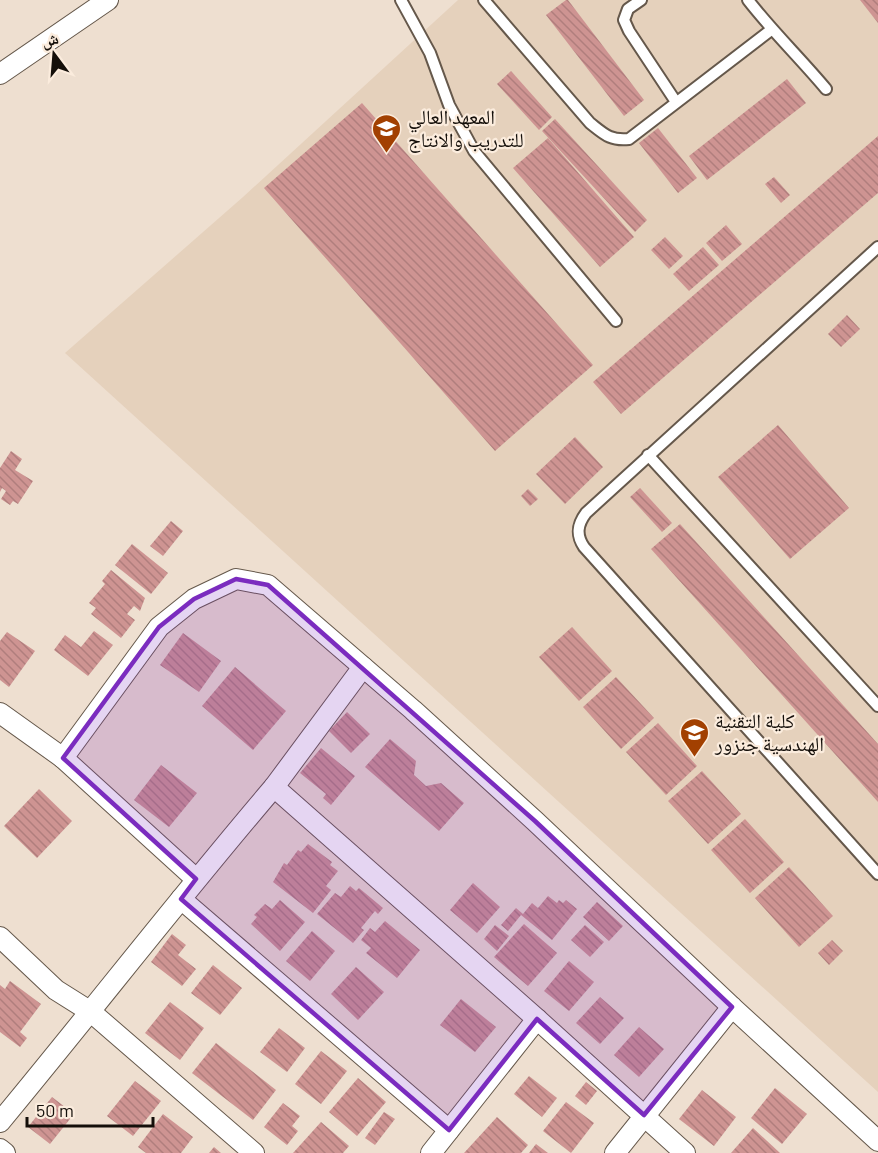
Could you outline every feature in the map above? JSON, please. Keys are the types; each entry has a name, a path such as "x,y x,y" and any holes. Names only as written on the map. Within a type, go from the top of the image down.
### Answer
{"street":[{"path":"0,74 108,0"},
{"path":"63,758 159,627 194,599 236,579 268,585 535,821 878,1141"},
{"path":"0,1122 196,879 274,788 363,667"},
{"path":"0,713 63,758 196,879"},
{"path":"274,788 537,1019 685,1153"},
{"path":"181,899 449,1130"},
{"path":"0,937 56,990 91,1012 254,1153"},
{"path":"615,1153 732,1007"},
{"path":"432,1153 537,1019"},
{"path":"0,1149 5,1153"}],"lane":[{"path":"401,0 430,53 449,105 474,151 616,321"},
{"path":"484,0 590,123 617,140 629,139 771,30"},
{"path":"641,0 628,9 624,20 676,102"},
{"path":"748,0 771,30 796,53 826,89"},
{"path":"878,247 648,455 586,513 578,526 580,541 878,874"},
{"path":"648,455 878,706"}],"highlighted area":[{"path":"236,579 268,585 535,821 732,1007 644,1115 537,1019 449,1130 181,899 196,879 63,758 159,627 194,599"}],"shaded area":[{"name":"كلية التقنية الهندسية جنزور","path":"458,0 878,0 878,1092 65,353 243,197"}],"building":[{"path":"566,0 644,100 624,116 546,15"},
{"path":"860,0 878,0 878,23"},
{"path":"511,71 552,117 539,130 497,84"},
{"path":"787,79 806,103 707,180 689,156"},
{"path":"362,103 593,365 495,451 264,188"},
{"path":"555,119 647,220 635,232 542,131"},
{"path":"658,128 697,178 678,193 639,143"},
{"path":"878,136 878,193 621,414 593,382"},
{"path":"548,138 634,237 600,267 513,168"},
{"path":"774,177 790,195 781,203 765,184"},
{"path":"726,225 742,244 722,261 706,243"},
{"path":"665,237 683,256 669,269 651,250"},
{"path":"703,247 719,265 689,291 673,274"},
{"path":"847,315 860,329 841,347 828,334"},
{"path":"778,425 849,508 790,559 718,477"},
{"path":"575,437 603,467 565,504 536,474"},
{"path":"11,451 22,459 15,470 33,481 18,504 13,501 10,505 1,499 6,491 2,488 0,492 0,468"},
{"path":"640,488 672,523 662,532 630,497"},
{"path":"528,489 538,499 530,506 521,496"},
{"path":"171,521 183,531 163,556 150,546"},
{"path":"680,524 878,744 878,802 651,549"},
{"path":"132,544 168,573 151,594 115,565"},
{"path":"111,570 145,598 140,611 134,606 127,614 135,620 121,638 91,614 96,608 89,603 105,584 102,581"},
{"path":"572,627 612,671 579,701 539,657"},
{"path":"94,631 113,645 88,676 54,650 65,635 81,647"},
{"path":"7,632 35,651 9,687 0,680 0,641"},
{"path":"183,633 221,661 199,692 160,665"},
{"path":"235,667 286,711 253,750 202,706"},
{"path":"616,677 654,718 621,749 583,707"},
{"path":"347,712 370,734 351,753 329,731"},
{"path":"658,723 697,766 666,795 626,752"},
{"path":"390,739 416,761 414,775 426,786 441,783 464,803 439,831 365,767"},
{"path":"321,748 355,776 331,805 323,798 326,794 300,773"},
{"path":"161,765 197,793 169,827 134,800"},
{"path":"702,771 741,814 708,844 668,801"},
{"path":"39,789 72,821 37,858 4,826"},
{"path":"745,819 784,862 750,893 711,850"},
{"path":"308,844 332,862 330,865 338,871 326,886 331,890 313,913 273,882 284,863 287,865 298,850 301,852"},
{"path":"789,867 833,916 799,947 755,898"},
{"path":"473,883 500,907 477,933 450,910"},
{"path":"350,886 356,891 359,888 383,908 378,914 375,911 361,928 364,930 353,943 317,914 335,893 341,897"},
{"path":"548,896 557,903 559,900 563,903 566,900 577,909 552,940 521,915 508,931 501,925 516,908 523,914 532,903 538,908"},
{"path":"280,900 305,922 280,951 251,924 257,917 254,915 265,904 272,909"},
{"path":"597,902 623,926 609,941 583,917"},
{"path":"385,921 420,950 397,978 366,953 371,948 361,940 370,928 375,932"},
{"path":"524,924 557,953 528,986 494,957"},
{"path":"495,925 509,936 497,951 484,939"},
{"path":"585,925 604,942 590,957 571,940"},
{"path":"312,931 335,951 310,981 286,961"},
{"path":"172,934 186,945 178,955 196,969 182,986 151,962"},
{"path":"832,940 843,951 829,965 818,953"},
{"path":"569,961 594,982 569,1011 544,991"},
{"path":"213,965 242,988 220,1015 191,993"},
{"path":"356,967 384,992 358,1020 331,994"},
{"path":"10,981 41,1004 20,1032 27,1038 20,1047 0,1032 0,985 5,989"},
{"path":"600,997 624,1018 600,1044 576,1023"},
{"path":"461,999 496,1027 475,1052 440,1025"},
{"path":"170,1002 204,1028 180,1060 145,1033"},
{"path":"639,1027 664,1049 639,1077 614,1055"},
{"path":"279,1028 305,1048 287,1072 260,1052"},
{"path":"216,1043 276,1090 253,1120 192,1073"},
{"path":"321,1051 347,1071 321,1104 295,1084"},
{"path":"529,1076 557,1098 542,1117 514,1094"},
{"path":"358,1078 386,1102 357,1136 329,1112"},
{"path":"135,1081 161,1101 133,1136 107,1116"},
{"path":"586,1082 597,1091 586,1105 575,1096"},
{"path":"775,1088 807,1114 782,1144 751,1118"},
{"path":"702,1090 736,1117 714,1146 679,1119"},
{"path":"52,1097 74,1114 50,1144 28,1127"},
{"path":"566,1102 594,1123 571,1153 543,1131"},
{"path":"283,1103 300,1116 292,1126 298,1131 287,1145 264,1127"},
{"path":"384,1112 395,1119 375,1145 365,1138"},
{"path":"163,1114 193,1137 181,1153 146,1153 138,1147"},
{"path":"497,1117 528,1145 521,1153 464,1153"},
{"path":"321,1122 349,1146 343,1153 293,1153"},
{"path":"753,1128 780,1153 731,1153"},
{"path":"536,1144 548,1153 529,1153"},
{"path":"214,1147 221,1153 209,1153"}],"place":[{"name":"المعهد العالي للتدريب والانتاج","path":"387,154"},
{"name":"كلية التقنية الهندسية جنزور","path":"694,758"}]}
